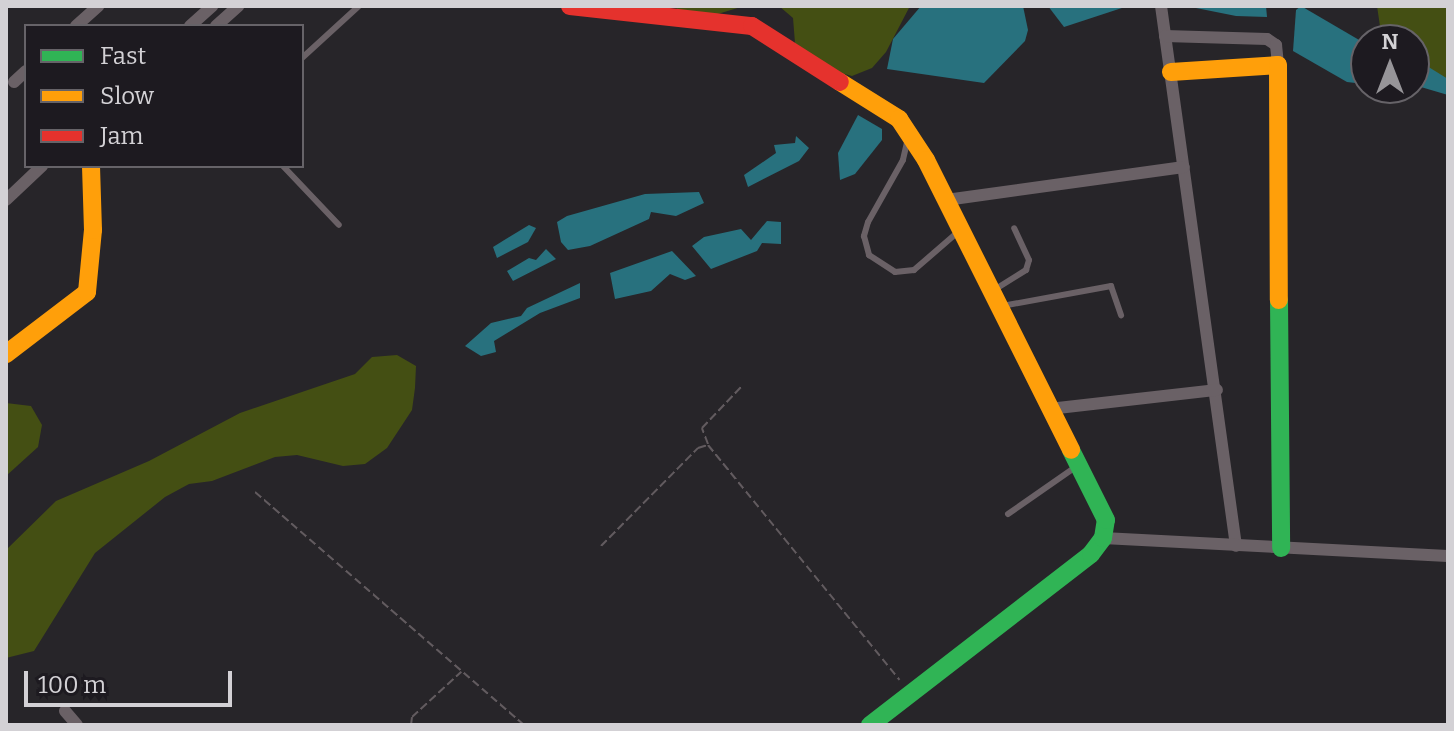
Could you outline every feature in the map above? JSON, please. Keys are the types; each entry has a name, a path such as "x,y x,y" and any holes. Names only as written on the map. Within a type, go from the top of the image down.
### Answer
{"street":[{"path":"78,24 98,6"},
{"path":"192,24 212,6"},
{"path":"218,24 238,6"},
{"path":"570,6 752,26 818,64 910,131 1106,520 1103,538 1091,554 870,725"},
{"path":"1161,6 1217,390 1236,546"},
{"path":"1165,36 1267,39 1276,45 1281,548"},
{"path":"1171,72 1278,65"},
{"path":"14,82 24,73"},
{"path":"946,200 1184,167"},
{"path":"6,200 40,168"},
{"path":"6,354 87,292 93,230 91,168"},
{"path":"1049,409 1217,390"},
{"path":"1103,538 1448,556"},
{"path":"65,711 77,725"}],"lane":[{"path":"304,56 359,6"},
{"path":"910,131 903,160 868,222 864,236 869,255 895,272 914,270 961,230"},
{"path":"285,168 339,225"},
{"path":"995,299 1026,270 1029,260 1014,228"},
{"path":"995,299 1111,286 1121,315"},
{"path":"1008,514 1079,465"}],"path":[{"path":"743,385 702,428 708,445 911,693"},
{"path":"601,546 698,448 708,445"},
{"path":"255,492 524,725"},
{"path":"411,725 412,717 462,671"}],"green space":[{"path":"674,6 744,6 708,17 686,17"},
{"path":"779,6 910,6 886,52 872,68 852,76 830,70 795,43 793,18"},
{"path":"1377,6 1448,6 1448,95 1430,82 1430,24 1380,24"},
{"path":"397,355 416,366 415,388 412,410 387,448 365,464 343,466 297,455 275,457 212,481 189,484 165,497 95,553 34,651 6,658 6,550 56,501 149,461 240,413 355,374 372,357"},
{"path":"6,403 31,406 42,425 38,447 6,476"}],"water":[{"path":"921,6 1023,6 1028,30 1025,41 984,83 887,69 893,39"},
{"path":"1048,6 1128,6 1064,27"},
{"path":"1186,6 1266,6 1267,17 1236,16"},
{"path":"1301,6 1350,35 1350,82 1293,51 1296,10"},
{"path":"1430,68 1448,79 1448,95 1430,90"},
{"path":"858,115 882,129 882,140 855,174 840,180 838,153"},
{"path":"796,136 809,148 799,161 748,187 744,175 776,153 774,145 795,143"},
{"path":"699,192 704,203 676,216 651,212 649,219 590,246 568,250 561,242 557,222 567,216 645,194"},
{"path":"767,221 781,222 781,244 762,243 757,251 711,269 692,246 704,237 741,229 751,240"},
{"path":"529,225 536,228 528,242 497,258 493,247"},
{"path":"546,249 556,259 513,281 507,271 529,258 536,260"},
{"path":"672,251 696,276 685,280 670,274 651,291 615,299 610,273"},
{"path":"580,283 580,298 540,313 494,341 496,352 481,356 465,346 491,323 521,316 527,308"}],"traffic: fast":[{"path":"1279,300 1281,548"},
{"path":"870,725 1091,554 1103,538 1106,520 1071,450"}],"traffic: slow":[{"path":"1171,72 1278,65 1279,300"},
{"path":"840,82 899,119 926,160 1071,450"},
{"path":"6,354 87,292 93,230 91,168"}],"traffic: jam":[{"path":"570,6 752,26 840,82"}]}
